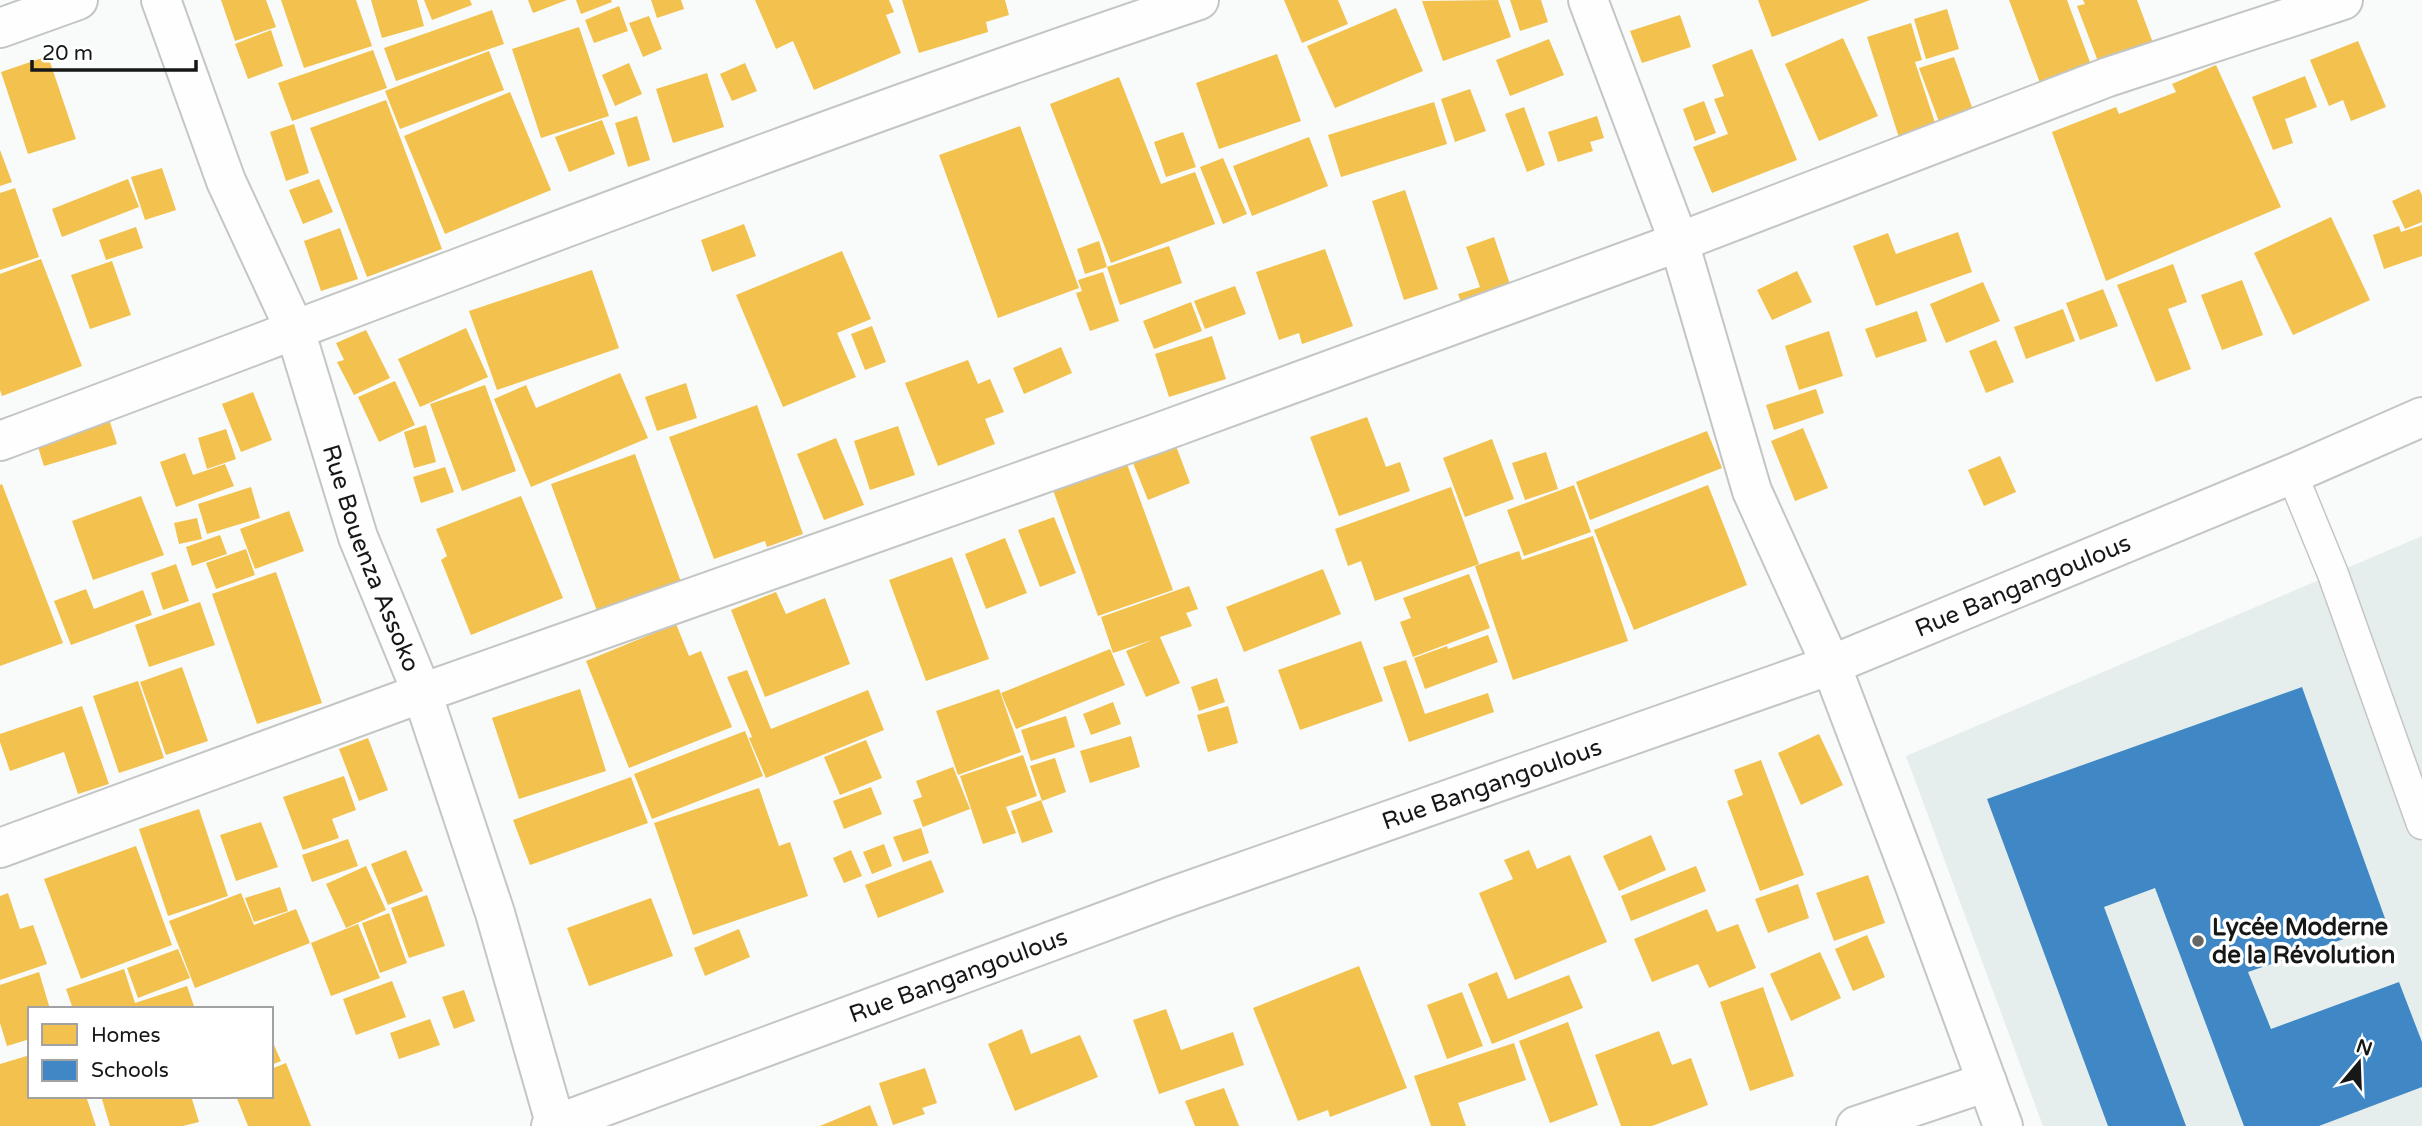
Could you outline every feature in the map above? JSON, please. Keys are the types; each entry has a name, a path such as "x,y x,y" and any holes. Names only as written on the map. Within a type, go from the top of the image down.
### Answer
{"street":[{"path":"0,28 78,0"},
{"name":"Rue Bouenza Assoko","path":"161,0 226,181 295,330 358,537 422,693 495,913 554,1125"},
{"path":"0,441 1049,50 1199,0"},
{"path":"1588,0 1679,242 1752,491 1831,665 2003,1126"},
{"path":"0,848 422,693 1155,434 1679,242 2108,77 2343,0"},
{"name":"Rue Bangangoulous","path":"554,1125 1168,898 1831,665 2292,474 2422,416"},
{"path":"1856,1126 1987,1082"}],"lane":[{"path":"2292,474 2333,574 2422,824"}],"shaded area":[{"name":"Lycée Moderne de la Révolution","path":"2422,536 2422,1126 2043,1126 1906,756"}],"building: Homes":[{"path":"221,0 266,0 276,27 235,41"},
{"path":"281,0 356,0 372,46 304,68"},
{"path":"371,0 417,0 424,26 382,38"},
{"path":"424,0 470,0 472,5 432,20"},
{"path":"528,0 567,0 533,13"},
{"path":"576,0 611,0 612,2 581,14"},
{"path":"651,0 681,0 684,9 657,18"},
{"path":"755,0 889,0 894,12 886,15 901,53 814,90 793,41 776,49"},
{"path":"902,0 1005,0 1009,15 986,22 988,32 919,53"},
{"path":"1284,0 1338,0 1348,24 1302,43"},
{"path":"1498,0 1511,37 1443,61 1422,1"},
{"path":"1510,0 1541,0 1548,22 1520,31"},
{"path":"1758,0 1870,0 1772,37"},
{"path":"2009,0 2067,0 2094,73 2043,91"},
{"path":"2083,0 2137,0 2156,51 2102,72 2077,6 2085,4"},
{"path":"619,6 628,31 594,43 585,20"},
{"path":"1396,8 1423,71 1335,108 1307,46"},
{"path":"1947,9 1959,49 1926,59 1914,19"},
{"path":"492,10 504,44 396,81 384,48"},
{"path":"1680,15 1691,47 1642,63 1630,31"},
{"path":"649,16 662,49 643,57 629,23"},
{"path":"1911,23 1922,60 1915,62 1939,135 1902,147 1867,37"},
{"path":"579,27 609,116 541,138 512,49"},
{"path":"271,30 283,66 248,79 235,44"},
{"path":"1843,38 1878,116 1819,141 1785,64"},
{"path":"1549,39 1564,75 1510,96 1496,60"},
{"path":"2358,41 2386,107 2351,121 2343,100 2329,106 2310,60"},
{"path":"1752,49 1797,160 1712,193 1693,147 1728,134 1714,99 1724,96 1712,65"},
{"path":"373,50 387,88 292,121 278,83"},
{"path":"489,51 504,90 400,129 385,91"},
{"path":"1277,54 1301,121 1219,149 1196,83"},
{"path":"48,56 76,139 28,154 1,72"},
{"path":"1954,57 1978,124 1944,135 1919,68"},
{"path":"629,63 642,94 615,106 602,75"},
{"path":"745,63 757,91 732,101 720,74"},
{"path":"2216,65 2281,207 2106,281 2052,132 2116,107 2119,114 2176,92 2172,84"},
{"path":"707,73 724,127 673,143 656,89"},
{"path":"2305,76 2317,107 2285,119 2293,143 2273,150 2252,97"},
{"path":"1119,77 1161,184 1195,172 1215,224 1111,263 1050,104"},
{"path":"1470,89 1486,131 1455,142 1441,99"},
{"path":"510,92 551,190 445,234 404,136"},
{"path":"386,100 442,249 367,277 310,128"},
{"path":"1704,101 1716,133 1695,141 1683,109"},
{"path":"1434,102 1447,144 1341,177 1328,135"},
{"path":"1524,107 1545,165 1527,172 1505,114"},
{"path":"637,116 650,160 628,167 615,123"},
{"path":"1597,116 1604,138 1590,142 1593,151 1558,162 1548,132"},
{"path":"602,120 615,154 569,172 555,137"},
{"path":"294,124 309,173 286,181 270,132"},
{"path":"1020,126 1079,288 998,318 939,155"},
{"path":"1183,132 1196,167 1166,177 1154,142"},
{"path":"1309,137 1328,186 1252,216 1233,166"},
{"path":"0,150 12,182 0,186"},
{"path":"1223,158 1247,214 1223,224 1200,167"},
{"path":"162,168 176,210 145,220 131,177"},
{"path":"128,179 139,207 62,237 52,209"},
{"path":"319,179 333,212 303,224 289,190"},
{"path":"15,188 39,257 0,270 0,193"},
{"path":"2419,189 2422,195 2422,222 2405,229 2392,201"},
{"path":"1405,190 1438,289 1404,300 1372,201"},
{"path":"2331,217 2370,300 2293,335 2254,253"},
{"path":"744,224 756,256 712,272 701,240"},
{"path":"2422,225 2422,256 2384,269 2373,235 2399,226 2401,232"},
{"path":"136,227 143,248 106,260 99,240"},
{"path":"340,228 358,279 321,291 304,241"},
{"path":"1958,232 1972,272 1876,306 1853,246 1888,233 1896,254"},
{"path":"1494,237 1513,293 1464,310 1458,294 1480,287 1466,247"},
{"path":"1099,241 1107,267 1085,274 1077,249"},
{"path":"1169,246 1182,283 1120,305 1107,267"},
{"path":"1325,249 1353,326 1302,344 1299,333 1279,340 1256,272"},
{"path":"842,251 871,319 837,333 856,377 783,407 736,295"},
{"path":"41,259 82,366 2,396 0,274"},
{"path":"112,261 131,315 90,329 71,275"},
{"path":"2173,264 2187,302 2168,309 2191,369 2156,382 2117,285"},
{"path":"592,270 619,348 497,390 469,311"},
{"path":"1797,271 1812,302 1772,320 1757,290"},
{"path":"1103,272 1119,321 1090,331 1076,293 1082,291 1078,280"},
{"path":"2242,280 2263,335 2222,350 2201,295"},
{"path":"1983,282 2000,321 1946,343 1930,304"},
{"path":"1235,286 1246,314 1205,329 1194,301"},
{"path":"2103,289 2118,326 2080,340 2066,303"},
{"path":"1191,302 1202,331 1154,349 1143,321"},
{"path":"2063,309 2075,341 2026,359 2014,327"},
{"path":"1917,311 1927,341 1876,358 1865,329"},
{"path":"872,326 886,362 865,370 851,334"},
{"path":"466,328 488,377 420,407 398,359"},
{"path":"366,330 390,378 354,395 337,362 344,360 336,343"},
{"path":"1829,331 1843,376 1799,390 1785,346"},
{"path":"1212,336 1226,379 1169,397 1155,354"},
{"path":"1996,340 2014,382 1986,393 1969,351"},
{"path":"1061,347 1072,373 1024,394 1013,368"},
{"path":"968,360 978,384 990,379 1004,412 985,419 995,444 938,466 905,383"},
{"path":"620,373 648,438 531,487 494,399 526,385 536,408"},
{"path":"395,381 415,425 379,442 358,397"},
{"path":"686,383 697,418 657,431 645,397"},
{"path":"485,385 516,471 462,491 430,404"},
{"path":"1816,389 1824,413 1774,430 1766,405"},
{"path":"253,392 272,440 241,452 222,404"},
{"path":"757,405 803,534 767,547 765,541 714,559 669,437"},
{"path":"1367,417 1386,467 1400,462 1410,491 1339,516 1310,437"},
{"path":"110,422 117,444 44,466 37,444"},
{"path":"426,425 436,462 414,468 404,432"},
{"path":"898,426 915,475 870,490 854,441"},
{"path":"1803,428 1828,488 1795,501 1771,441"},
{"path":"226,429 236,459 207,469 198,438"},
{"path":"1707,431 1722,468 1590,520 1576,482"},
{"path":"836,438 864,505 824,520 797,454"},
{"path":"1492,439 1514,499 1465,517 1443,458"},
{"path":"1176,446 1190,483 1148,500 1133,463"},
{"path":"1546,452 1558,489 1525,500 1512,463"},
{"path":"185,453 193,475 225,464 234,486 176,507 160,462"},
{"path":"635,454 681,582 597,611 551,484"},
{"path":"2000,456 2016,492 1984,506 1968,470"},
{"path":"1127,464 1173,590 1098,616 1053,490"},
{"path":"445,467 454,492 421,503 413,477"},
{"path":"2,484 63,643 0,666 0,485"},
{"path":"1574,485 1591,532 1524,556 1507,510"},
{"path":"1708,485 1747,585 1634,630 1594,530"},
{"path":"251,487 260,518 207,534 198,504"},
{"path":"1451,487 1479,564 1375,601 1361,561 1348,566 1335,529"},
{"path":"141,496 164,555 93,580 72,521"},
{"path":"521,496 563,598 471,635 441,560 447,556 436,529"},
{"path":"289,511 304,551 255,569 240,529"},
{"path":"1054,517 1076,573 1040,587 1018,530"},
{"path":"197,518 202,539 179,544 174,523"},
{"path":"220,535 227,554 192,566 186,547"},
{"path":"1593,536 1628,641 1513,680 1475,566 1519,551 1522,560"},
{"path":"1005,538 1027,593 986,609 965,554"},
{"path":"246,549 255,575 216,589 206,563"},
{"path":"952,557 989,659 926,681 889,580"},
{"path":"176,564 189,601 163,610 151,573"},
{"path":"1323,569 1341,614 1244,652 1226,607"},
{"path":"276,572 322,703 257,724 212,594"},
{"path":"1469,574 1490,628 1413,657 1400,622 1411,618 1403,598"},
{"path":"1189,586 1198,609 1186,613 1192,626 1160,637 1180,683 1146,697 1126,651 1152,640 1113,653 1101,617"},
{"path":"86,589 94,609 143,590 152,615 71,645 54,601"},
{"path":"776,592 786,614 825,598 850,664 765,697 731,610"},
{"path":"200,602 215,645 149,667 135,625"},
{"path":"676,624 689,656 701,651 732,727 629,768 586,661"},
{"path":"1488,635 1498,662 1425,689 1414,658"},
{"path":"1361,641 1383,701 1300,730 1278,670"},
{"path":"1110,649 1125,685 1016,729 1001,693"},
{"path":"1406,660 1425,714 1488,693 1494,712 1409,742 1383,667"},
{"path":"182,667 208,741 166,755 140,682"},
{"path":"747,670 771,729 868,690 884,730 766,778 727,677"},
{"path":"1217,678 1225,702 1199,711 1191,687"},
{"path":"138,681 164,758 119,773 93,696"},
{"path":"580,689 606,771 519,799 492,718"},
{"path":"999,689 1021,752 958,775 936,711"},
{"path":"1113,702 1121,724 1091,735 1083,714"},
{"path":"82,706 109,784 78,794 64,752 10,771 0,734"},
{"path":"1228,706 1238,743 1208,752 1197,715"},
{"path":"1066,716 1075,747 1031,761 1021,730"},
{"path":"745,731 763,776 652,819 634,774"},
{"path":"1819,734 1843,785 1801,805 1778,753"},
{"path":"1131,736 1140,767 1090,783 1080,751"},
{"path":"368,738 388,790 359,801 339,749"},
{"path":"866,740 882,778 840,795 824,757"},
{"path":"1023,755 1037,796 1006,807 1016,833 983,844 960,776"},
{"path":"1055,758 1066,792 1042,801 1030,766"},
{"path":"1761,760 1804,875 1760,891 1727,801 1743,795 1734,770"},
{"path":"953,767 970,809 923,827 913,800 922,797 916,781"},
{"path":"344,776 356,810 332,819 339,838 303,850 283,797"},
{"path":"631,777 648,823 530,865 513,820"},
{"path":"871,787 882,814 844,829 833,801"},
{"path":"759,788 779,846 790,842 808,896 693,935 654,823"},
{"path":"1041,800 1053,832 1022,843 1011,811"},
{"path":"199,809 228,896 168,916 139,829"},
{"path":"261,822 278,867 236,881 220,835"},
{"path":"921,828 929,853 903,862 893,837"},
{"path":"1651,835 1666,870 1619,891 1603,856"},
{"path":"348,839 358,866 312,882 302,855"},
{"path":"884,844 892,866 872,874 863,852"},
{"path":"136,846 172,945 81,979 44,879"},
{"path":"406,850 423,891 388,905 371,864"},
{"path":"851,850 862,876 844,883 833,858"},
{"path":"1529,850 1537,869 1570,855 1607,942 1515,980 1479,893 1513,879 1504,860"},
{"path":"931,860 944,892 878,918 865,885"},
{"path":"366,866 386,910 346,928 326,884"},
{"path":"1696,866 1706,891 1631,921 1621,896"},
{"path":"1868,875 1885,923 1834,941 1816,893"},
{"path":"1798,884 1809,918 1768,933 1755,899"},
{"path":"280,887 288,911 254,922 245,898"},
{"path":"8,893 20,929 33,925 47,964 0,980 0,896"},
{"path":"241,893 254,925 296,909 310,943 195,988 169,921"},
{"path":"427,895 445,946 409,958 391,908"},
{"path":"651,898 673,956 589,986 567,928"},
{"path":"1707,909 1717,932 1738,924 1756,968 1709,988 1698,964 1652,982 1634,939"},
{"path":"389,913 407,963 380,973 362,923"},
{"path":"358,924 380,978 331,996 311,943"},
{"path":"739,929 750,957 705,976 694,948"},
{"path":"1867,935 1885,977 1853,991 1835,949"},
{"path":"178,949 190,978 138,998 127,968"},
{"path":"1820,952 1841,998 1791,1021 1770,974"},
{"path":"1359,966 1407,1088 1330,1117 1328,1110 1298,1121 1253,1008"},
{"path":"124,969 135,1003 187,986 194,1007 72,1007 66,989"},
{"path":"39,972 49,1007 28,1007 28,1040 7,1046 0,1023 0,985"},
{"path":"1497,972 1508,999 1569,975 1583,1008 1492,1044 1468,984"},
{"path":"392,981 406,1017 356,1035 343,999"},
{"path":"1763,987 1794,1076 1750,1091 1720,1002"},
{"path":"464,990 475,1021 454,1029 442,997"},
{"path":"1462,992 1483,1046 1447,1059 1427,1005"},
{"path":"1166,1009 1181,1050 1233,1032 1244,1065 1159,1094 1133,1020"},
{"path":"430,1019 440,1045 399,1059 390,1033"},
{"path":"1568,1022 1598,1105 1550,1123 1519,1041"},
{"path":"1022,1029 1031,1054 1080,1035 1098,1077 1015,1111 988,1044"},
{"path":"1659,1031 1672,1065 1691,1058 1708,1105 1652,1126 1621,1126 1595,1055"},
{"path":"273,1043 281,1061 273,1064"},
{"path":"1514,1043 1526,1080 1458,1103 1466,1126 1431,1126 1414,1076"},
{"path":"28,1056 28,1098 87,1098 96,1126 0,1126 0,1064"},
{"path":"286,1063 311,1126 248,1126 237,1098 273,1098 273,1068"},
{"path":"925,1068 937,1103 922,1108 925,1114 893,1125 879,1083"},
{"path":"1224,1088 1239,1126 1195,1126 1185,1101"},
{"path":"102,1098 192,1098 199,1122 183,1126 110,1126"},
{"path":"870,1105 878,1126 820,1126"}],"building: Schools":[{"path":"2302,687 2387,924 2248,972 2271,1029 2399,982 2422,1042 2422,1087 2319,1126 2244,1126 2155,888 2104,907 2186,1126 2108,1126 1987,799"}],"place":[{"name":"Lycée Moderne de la Révolution","path":"2198,941"}]}
